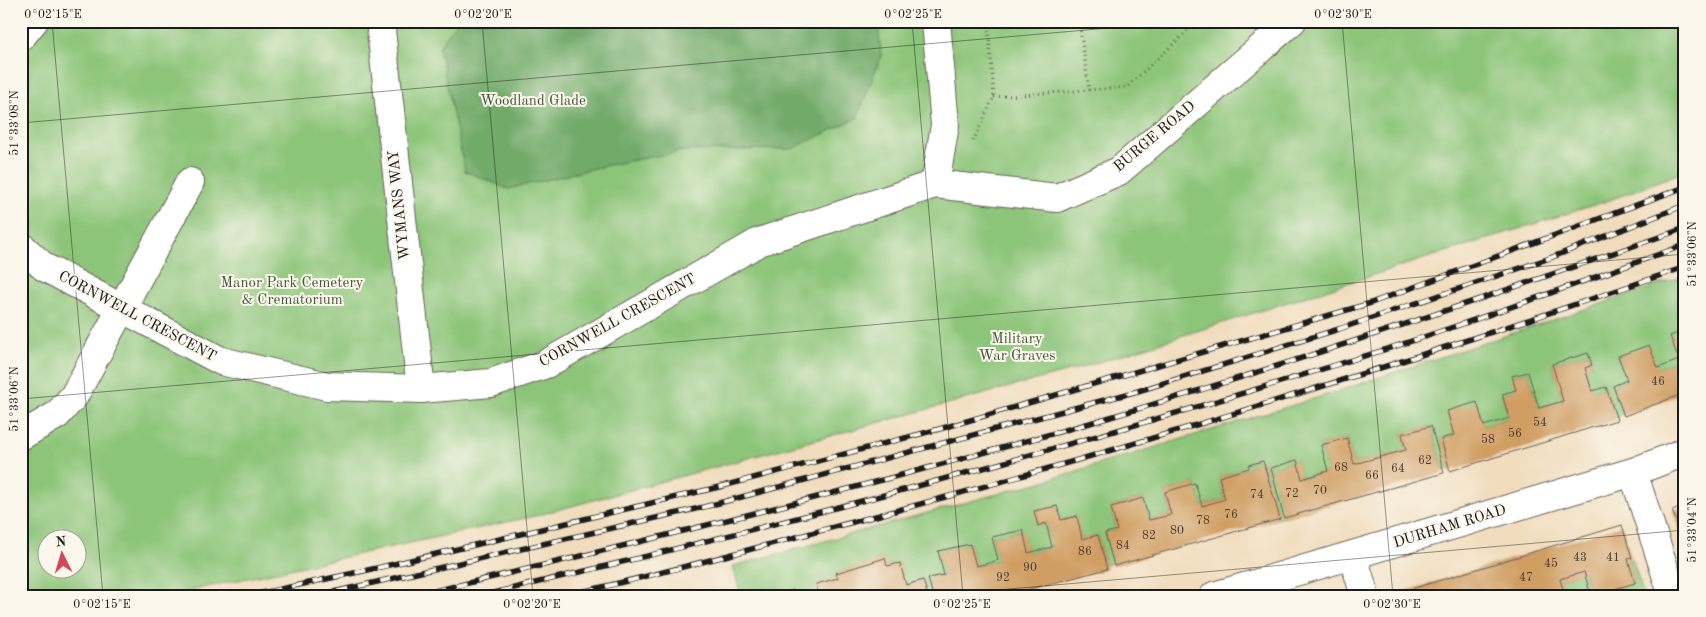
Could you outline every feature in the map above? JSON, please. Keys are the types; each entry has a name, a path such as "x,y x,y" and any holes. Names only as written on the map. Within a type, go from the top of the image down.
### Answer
{"street":[{"path":"21,37 34,21"},
{"name":"WYMANS WAY","path":"380,21 421,390"},
{"path":"935,184 945,125 936,21"},
{"name":"BURGE ROAD","path":"935,184 1057,198 1119,170 1292,21"},
{"path":"21,436 57,415 74,396 190,182"},
{"name":"CORNWELL CRESCENT","path":"21,246 44,267 221,361 327,386 421,390 491,383 546,364 759,242 935,184"},
{"name":"DURHAM ROAD","path":"1214,596 1633,472 1685,452"},
{"path":"1633,472 1673,596"},
{"path":"1353,556 1365,596"}],"path":[{"path":"988,21 994,98 1127,87 1198,21"},
{"path":"1079,21 1089,90"}],"green space":[{"name":"Manor Park Cemetery & Crematorium","path":"21,21 1685,21 1685,171 1610,200 1080,368 535,516 165,596 21,596"},
{"name":"Woodland Glade","path":"457,21 878,21 881,56 857,118 792,149 683,151 608,165 508,189 465,171 439,47"},
{"path":"1685,276 1685,330 1679,360 1658,368 1618,356 1627,380 1613,386 1623,414 1616,418 1606,387 1592,391 1585,368 1592,365 1588,353 1552,364 1563,401 1539,408 1528,372 1512,376 1516,390 1502,394 1509,418 1484,426 1476,403 1447,412 1454,435 1441,439 1450,469 1444,471 1431,426 1402,434 1406,450 1354,464 1347,438 1321,445 1328,471 1302,479 1297,460 1271,468 1284,516 1279,517 1263,461 1248,465 1249,468 1219,477 1225,499 1202,506 1195,483 1165,492 1171,515 1149,520 1143,498 1111,507 1117,530 1105,533 1113,563 1106,565 1098,535 1082,539 1076,516 1061,520 1057,506 1035,511 1038,525 1046,523 1052,547 1028,553 1022,530 992,537 998,560 976,566 970,544 938,551 944,575 929,579 933,596 928,596 923,581 906,585 900,563 887,566 884,559 836,573 838,578 819,596 795,596 793,590 773,596 741,596 733,566 1037,483 1323,396"},
{"path":"1632,558 1644,596 1592,596 1635,583 1628,559"},
{"path":"1584,572 1591,596 1565,596 1560,579"}],"building":[{"path":"1685,330 1685,393 1624,416 1613,386 1627,380 1618,356 1649,345 1658,368 1679,360 1670,336"},
{"path":"1588,353 1592,365 1585,368 1592,391 1606,387 1617,420 1450,471 1441,439 1454,435 1447,411 1477,402 1484,426 1509,418 1502,394 1516,390 1512,376 1528,372 1539,408 1563,401 1552,364"},
{"path":"1431,426 1444,473 1284,518 1271,468 1297,460 1302,479 1328,471 1321,445 1347,438 1354,464 1406,450 1402,434"},
{"path":"1263,461 1280,519 1114,566 1105,533 1117,530 1111,507 1143,498 1149,520 1171,515 1165,492 1195,483 1202,506 1225,499 1219,477 1249,468 1248,465"},
{"path":"1057,506 1061,520 1077,516 1082,539 1098,535 1107,569 1003,596 933,596 928,578 944,575 938,551 970,544 976,566 985,564 998,560 992,537 1023,530 1028,553 1052,547 1046,523 1038,526 1034,511"},
{"path":"1685,506 1685,541 1672,511"},
{"path":"1622,525 1632,558 1628,559 1635,583 1591,596 1584,572 1560,579 1565,596 1388,596"},
{"path":"885,558 887,566 900,563 906,585 923,580 928,596 819,596 816,584 838,578 836,573"},
{"path":"794,590 795,596 775,596 775,595"}],"railway":[{"path":"248,596 377,568 719,487 943,428 1371,303 1685,187"},
{"path":"316,596 704,507 1138,391 1339,329 1550,258 1685,205"},
{"path":"413,596 753,514 922,470 1090,423 1240,378 1389,330 1685,228"},
{"path":"480,596 708,541 1049,450 1387,349 1685,245"},
{"path":"563,596 720,558 1080,459 1384,367 1685,267"}],"park label":[{"name":"Military War Graves","path":"1017,348"}]}
